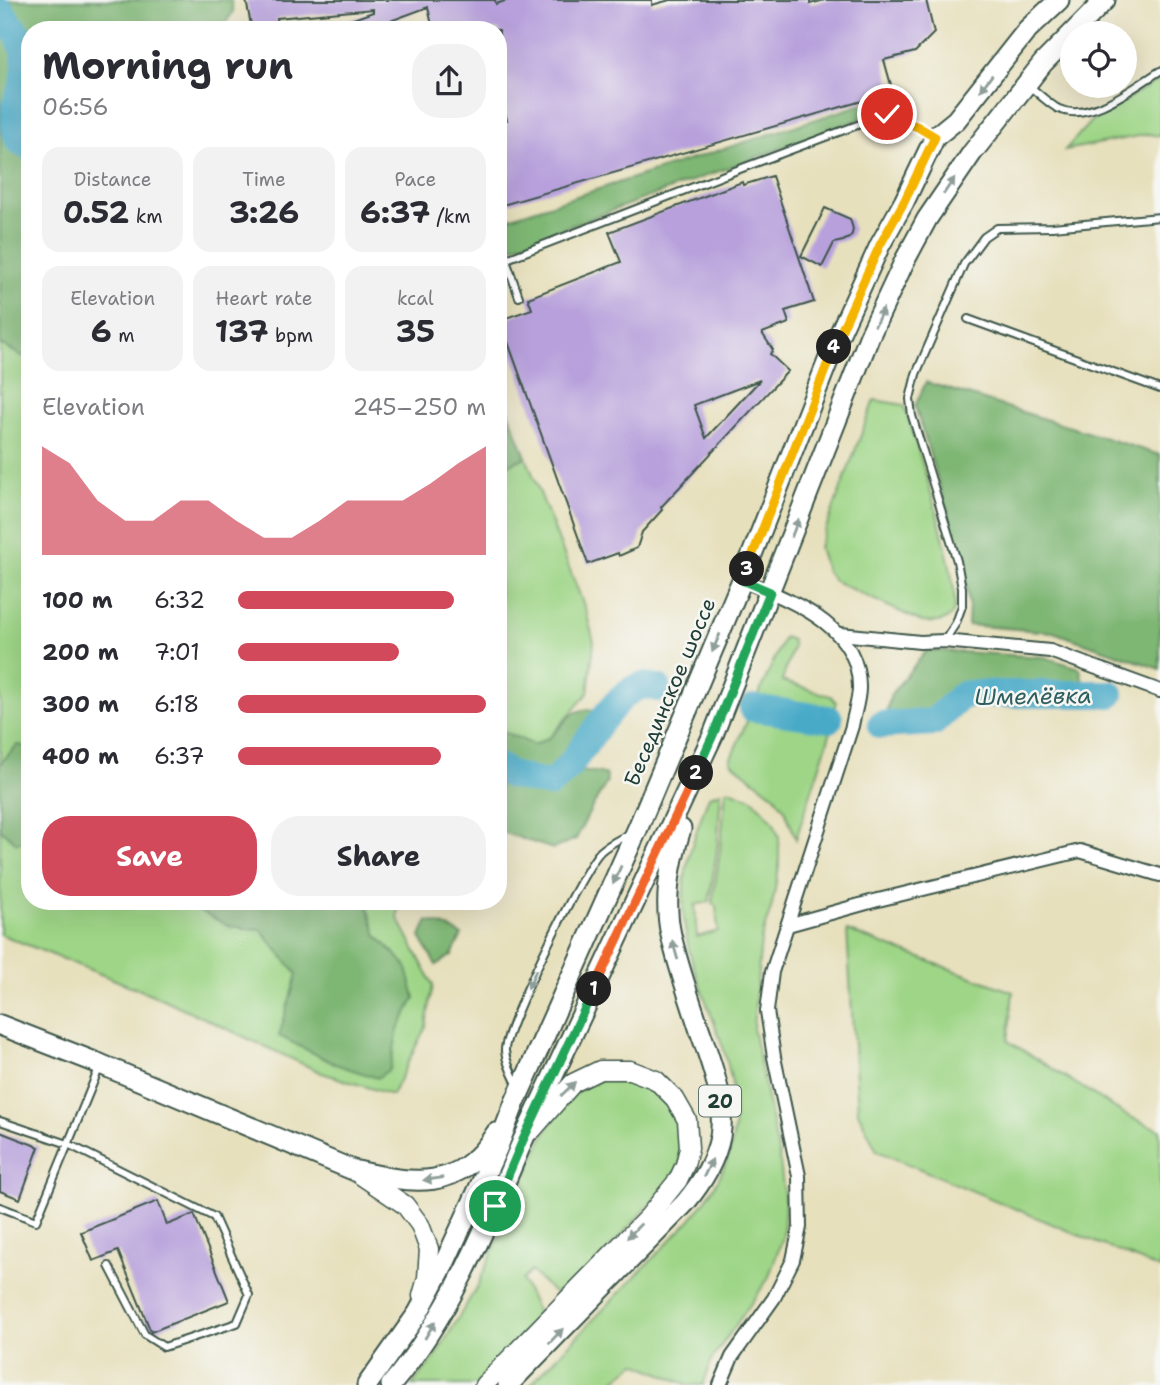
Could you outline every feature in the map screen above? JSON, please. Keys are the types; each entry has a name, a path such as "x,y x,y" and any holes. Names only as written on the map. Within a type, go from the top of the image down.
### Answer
{"main road":[{"name":"Бесединское шоссе","path":"367,1385 418,1313 444,1264 497,1149 517,1096 637,830 742,580 833,348 880,245 935,137 956,120 1028,29 1059,0"},
{"path":"391,1385 424,1341 462,1276 707,748 870,335 905,260 927,219 972,153 1043,63 1105,0"},
{"name":"20","path":"508,1385 698,1188 720,1138 718,1082 670,933 667,896 672,856 707,748"},
{"path":"0,1025 353,1170 391,1180 444,1178 469,1165 489,1145 517,1096"}],"street":[{"path":"720,1385 732,1357 774,1298 793,1260 800,1227 799,1176 767,1011 772,972 852,726 859,690 858,668 839,634 828,623 793,602 742,580"},
{"path":"839,634 1050,651 1160,691"},
{"path":"788,925 874,901 1080,851 1160,874"},
{"path":"484,1385 649,1216 678,1180 689,1148 687,1120 676,1098 656,1080 630,1070 600,1070 573,1083 523,1140"},
{"path":"353,1170 405,1205 420,1225 429,1249 427,1278 418,1313"}],"lane":[{"path":"1027,84 1059,109 1083,113 1103,106 1160,71"},
{"path":"507,259 887,114 935,137"},
{"path":"745,167 748,176"},
{"path":"944,641 956,623 962,588 957,561 912,416 910,399 916,374 964,264 984,237 997,228 1052,227 1160,217"},
{"path":"507,271 520,297"},
{"path":"968,319 1160,388"},
{"path":"517,1096 504,1048 535,973 569,902 600,851 637,830"},
{"path":"0,1208 36,1221 100,1064"},
{"path":"0,1121 68,1144 214,1217 249,1295 237,1323 164,1347 145,1335 109,1266"}],"green space":[{"path":"0,0 231,0 233,12 227,21 21,21 21,355 0,344"},
{"path":"1160,79 1160,136 1149,134 1065,150 1091,121 1129,98 1137,98 1137,93"},
{"path":"894,94 899,105 507,249 507,218"},
{"path":"0,344 21,355 21,910 398,910 398,918 433,985 426,1026 392,1095 322,1073 163,999 0,934"},
{"path":"926,382 1160,455 1160,669 1053,632 968,625 969,606 964,565 915,406"},
{"path":"874,400 904,405 937,514 952,578 955,601 952,614 942,621 922,622 834,581 826,571 819,547"},
{"path":"507,408 526,457 507,465"},
{"path":"526,457 586,611 594,642 588,693 550,737 533,745 507,734 507,465"},
{"path":"784,637 792,640 793,647 782,681 831,696 836,702 835,719 796,839 785,810 774,795 730,760"},
{"path":"927,650 1044,657 1080,668 1085,691 960,691 937,714 886,713 891,694"},
{"path":"589,709 596,713 596,717 568,757 576,769 606,775 607,782 576,839 553,849 507,834 507,733 534,745 550,737 566,720 581,710"},
{"path":"17,745 21,746 21,841 17,843 0,829 0,764"},
{"path":"726,790 753,799 773,821 779,837 779,867 772,905 761,940 753,1028 780,1162 785,1203 783,1237 768,1279 712,1359 703,1385 688,1385 636,1363 608,1385 530,1385 690,1220 719,1179 727,1159 735,1118 730,1072 690,953 683,903 686,871 698,827 709,796 721,792 717,850 709,902 695,905 697,937 718,931 716,906 712,903"},
{"path":"198,910 369,910 377,936 406,965 415,998 398,1030 390,1069 377,1078 335,1064 279,1036 297,974 261,930 229,926"},
{"path":"428,921 462,935 452,955 436,965 420,937"},
{"path":"847,931 1013,992 1008,1041 1128,1116 1160,1130 1160,1269 877,1151 858,1112"},
{"path":"610,1077 647,1085 670,1104 680,1123 683,1145 675,1174 568,1293 554,1293 531,1271 522,1280 541,1319 476,1385 412,1385 433,1360 477,1287 545,1133 565,1102 588,1083"}],"building":[{"path":"246,0 495,0 496,4 508,0 652,0 652,5 670,0 810,0 810,4 825,0 926,0 934,33 915,52 884,60 893,92 507,204 507,21 431,21 428,7 390,21 348,21 373,12 373,9 277,18 277,21 250,21"},
{"path":"772,176 814,302 785,311 789,323 762,333 773,350 770,354 788,371 661,507 662,510 642,532 637,548 588,564 507,339 507,318 532,309 528,298 621,262 609,232 742,182 743,185","holes":["760,380 706,438 694,405"]},
{"path":"825,208 850,219 853,229 849,238 834,243 822,267 801,256"},
{"path":"0,1132 39,1147 20,1199 0,1191"},
{"path":"158,1201 167,1225 194,1214 229,1301 151,1332 118,1251 93,1261 81,1232"}],"waterway":[{"name":"Шмелёвка","path":"0,10 21,42"},
{"name":"Шмелёвка","path":"21,91 15,106 15,129 21,142"},
{"name":"Шмелёвка","path":"507,772 549,784 572,762 618,701 630,691 642,686 658,688"},
{"name":"Шмелёвка","path":"881,725 934,722 966,694 1110,694"},
{"name":"Шмелёвка","path":"753,708 829,719"}],"route":[{"path":"495,1206 523,1140 713,735 770,592 742,580 833,348 880,245 935,137 887,114"}]}
